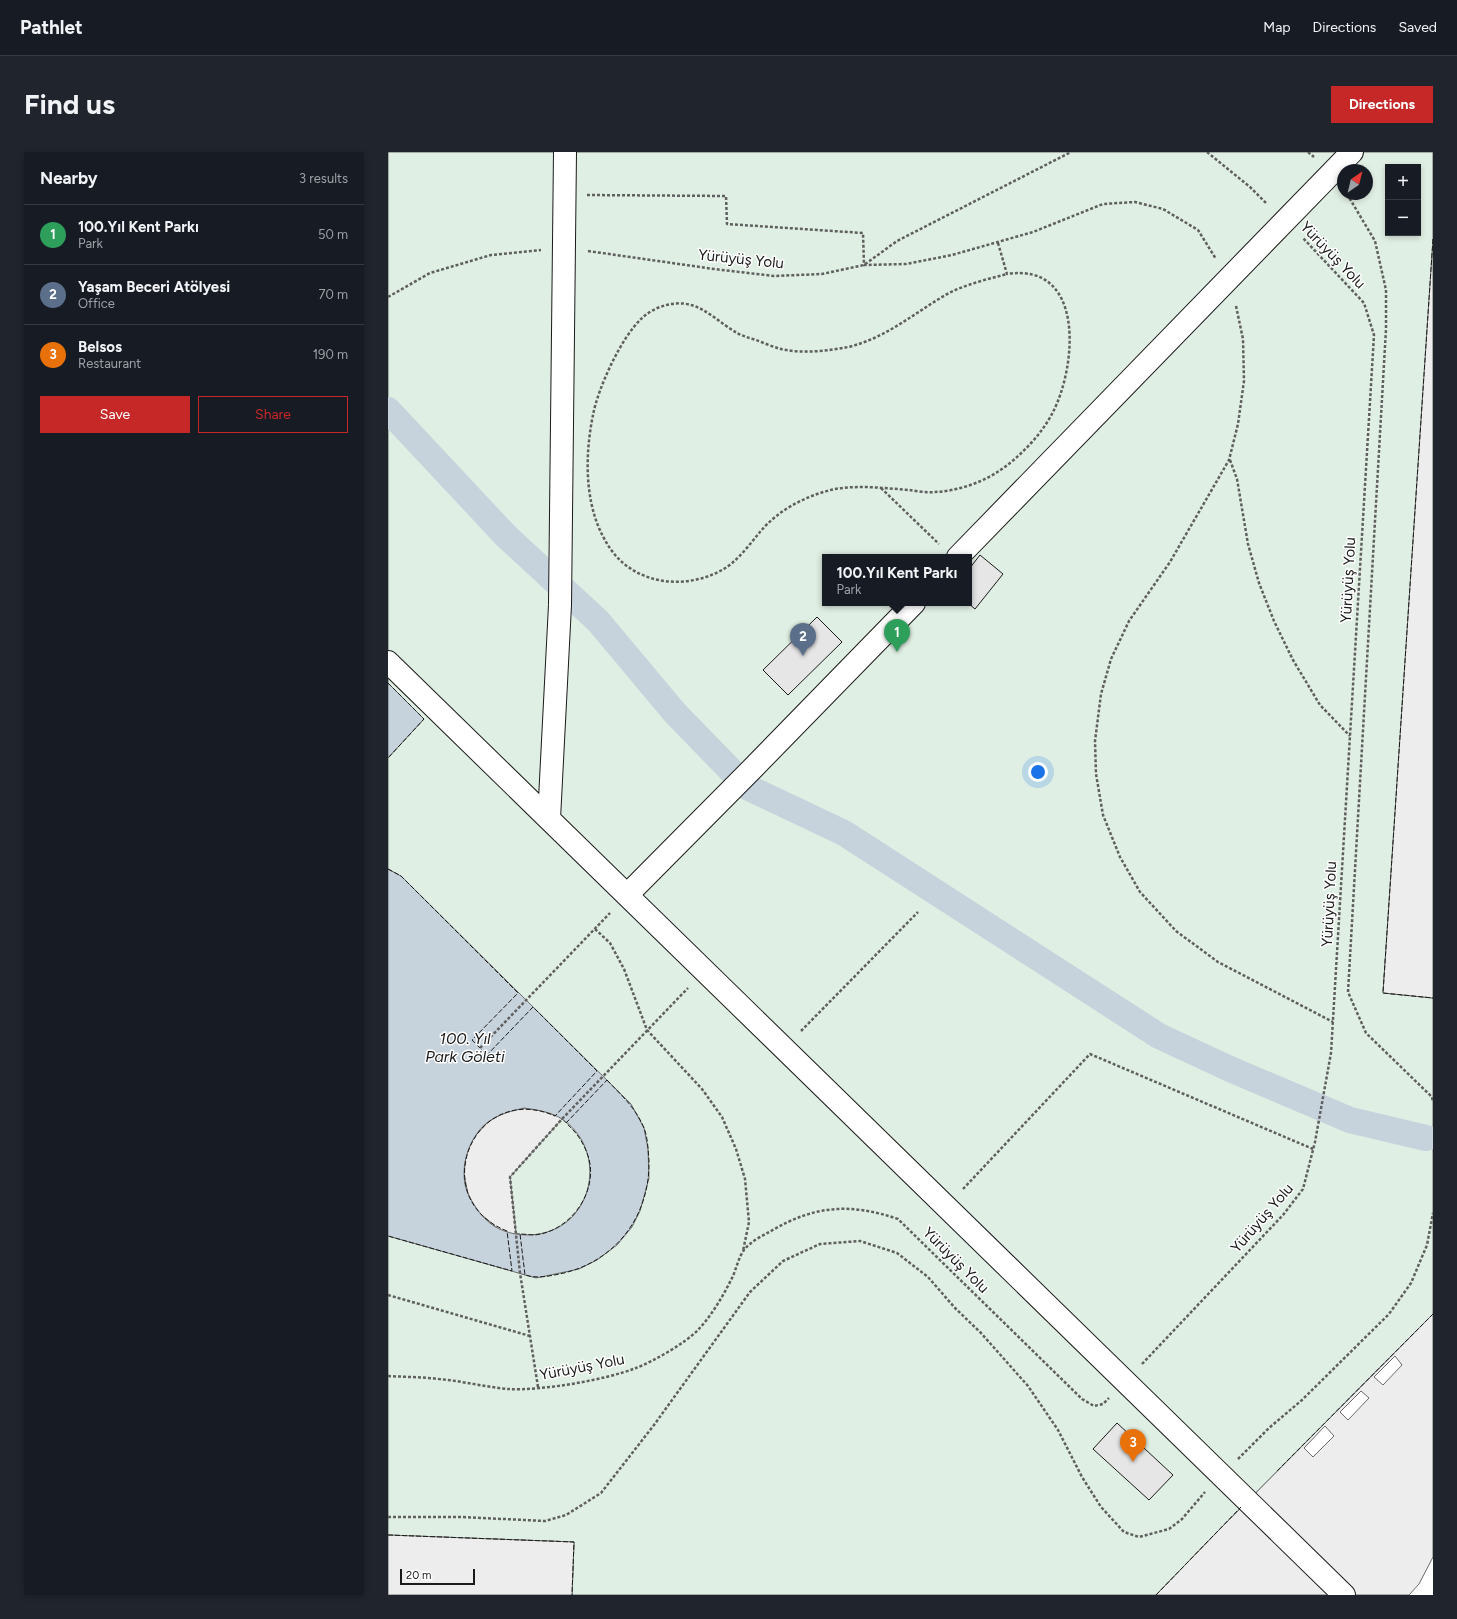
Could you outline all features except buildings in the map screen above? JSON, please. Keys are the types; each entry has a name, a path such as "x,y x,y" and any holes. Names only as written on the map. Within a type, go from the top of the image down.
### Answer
{"street":[{"path":"549,819 560,605 565,152"},
{"path":"950,552 1227,280 1352,152"},
{"path":"627,895 911,606"},
{"path":"388,662 1344,1595"}],"path":[{"name":"Yürüyüş Yolu","path":"388,296 430,273 491,255 552,248 595,251 714,269 774,276 822,274 864,265 898,242 1071,152"},
{"name":"Yürüyüş Yolu","path":"388,1376 439,1379 509,1389 550,1387 602,1378 635,1368 667,1352 696,1331 711,1315 732,1280 744,1251 753,1241 794,1218 812,1212 853,1208 878,1212 898,1219 1082,1399 1094,1406 1103,1404 1126,1382 1283,1215 1303,1189 1313,1149 1331,1053 1374,335 1364,303 1312,247 1250,187 1207,152"},
{"path":"565,195 726,196 727,224 863,233 864,265 906,264 952,255 1040,230 1103,204 1135,202 1164,208 1198,230 1213,253 1227,280 1238,312 1242,339 1244,381 1238,424 1229,460 1170,562 1129,622 1111,659 1101,694 1095,741 1096,774 1104,815 1120,857 1140,892 1176,931 1218,962 1333,1022"},
{"path":"1351,200 1375,241 1386,290 1386,329 1348,992 1366,1033 1432,1097 1433,1102"},
{"path":"998,243 1007,274"},
{"path":"1019,272 1035,275 1049,282 1062,296 1069,333 1069,361 1065,381 1053,413 1036,437 1023,451 999,470 980,481 956,489 933,492 855,486 832,490 806,498 780,513 762,529 747,548 724,569 702,578 674,583 647,578 626,566 613,552 599,528 592,504 589,475 588,439 595,407 607,373 624,342 640,319 655,308 674,304 691,305 738,334 782,350 810,352 849,346 889,331 951,292 984,280 1007,274 1019,272"},
{"path":"1229,460 1237,479 1248,544 1259,583 1274,621 1293,660 1320,705 1350,736"},
{"path":"880,488 950,552"},
{"path":"480,1048 627,895"},
{"path":"784,1048 918,912"},
{"path":"595,929 610,943 648,1030 702,1089 722,1117 736,1149 745,1179 749,1222 744,1251"},
{"path":"538,1387 520,1273 510,1178 562,1119 705,970"},
{"path":"946,1207 1090,1054 1313,1149"},
{"path":"388,1517 462,1517 545,1521 566,1516 601,1493 654,1425 750,1292 783,1261 820,1244 860,1241 897,1253 928,1277 954,1308 981,1333 1028,1386 1058,1430 1082,1477 1101,1507 1124,1532 1139,1537 1169,1529 1182,1519 1221,1475 1269,1428 1302,1400 1389,1314 1411,1283 1427,1245 1433,1213"},
{"path":"388,1295 530,1336"}],"green space":[{"path":"388,152 1433,152 1433,239 1430,312 1383,993 1433,998 1433,1314 1156,1595 572,1595 574,1542 388,1535"}],"shaded area":[{"path":"1433,239 1433,998 1383,993"},
{"path":"597,1071 566,1123 562,1119 510,1177 516,1233 520,1234 525,1275 520,1273 494,1225 477,1211 468,1194 464,1174 466,1154 474,1137 488,1122 505,1112 525,1108 544,1111 556,1116"},
{"path":"1433,1314 1433,1557 1419,1584 1409,1595 1156,1595","holes":["1395,1356 1402,1365 1383,1385 1374,1377","1361,1391 1369,1398 1348,1420 1340,1412","1325,1426 1334,1436 1313,1457 1304,1448"]},
{"path":"388,1535 574,1542 572,1595 388,1595"}],"water":[{"path":"388,683 424,719 388,758"},
{"name":"100. Yıl Park Göleti","path":"388,869 401,876 631,1104 644,1128 648,1149 649,1178 640,1211 632,1227 617,1245 597,1260 579,1269 536,1278 388,1236","holes":["524,1108 553,1115 562,1119 573,1128 581,1139 586,1151 590,1177 587,1191 582,1203 574,1215 557,1228 547,1232 525,1235 504,1231 486,1220 469,1196 464,1176 466,1156 470,1146 481,1129 492,1119"]}],"waterway":[{"path":"388,410 506,536 598,621 675,713 747,787 844,833 1159,1036 1230,1069 1350,1120 1426,1138"}],"fence":[{"path":"1433,239 1383,993 1433,998"},
{"path":"388,683 424,719 388,758"},
{"path":"388,869 401,876 518,993 472,1040 487,1055 533,1007 597,1071 555,1116 526,1109 501,1114 482,1128 470,1148 465,1171 468,1194 482,1215 507,1231 512,1271 388,1236"},
{"path":"607,1080 637,1114 644,1128 648,1144 648,1181 644,1199 637,1217 627,1232 614,1246 600,1258 583,1267 549,1276 535,1277 525,1275 520,1234 535,1235 548,1232 561,1225 571,1217 580,1206 586,1193 590,1180 590,1166 587,1153 578,1136 566,1123 607,1080"},
{"path":"1277,1471 1433,1314"},
{"path":"1156,1595 1241,1507"},
{"path":"388,1535 574,1542 572,1595"}],"place":[{"name":"100.Yıl Kent Parkı","path":"897,652"},
{"name":"Yaşam Beceri Atölyesi","path":"803,656"},
{"name":"Belsos","path":"1133,1462"}]}
